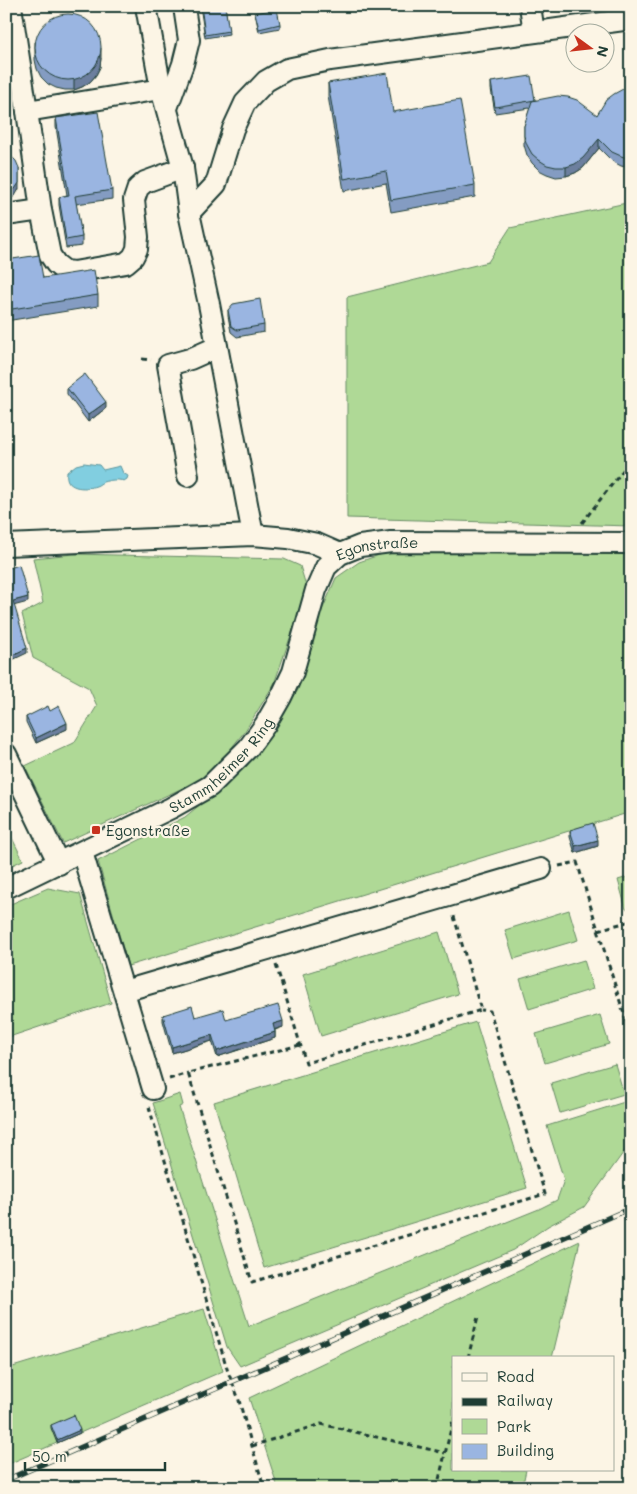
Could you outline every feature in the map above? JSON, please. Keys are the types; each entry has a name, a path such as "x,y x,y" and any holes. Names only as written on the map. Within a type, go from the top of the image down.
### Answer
{"street":[{"path":"11,6 41,210 50,255 56,264 64,271 74,272 126,263 133,257 137,249 138,237 134,200 138,188 145,182 183,168"},
{"path":"146,6 164,98 183,168 189,213 253,535"},
{"path":"530,6 534,32"},
{"path":"164,98 183,64 189,40 184,7"},
{"path":"189,213 216,184 233,129 245,103 266,81 287,69 330,60 631,19"},
{"path":"27,111 164,98"},
{"path":"6,215 41,210"},
{"path":"188,476 168,365 190,359 217,347"},
{"name":"Egonstraße","path":"7,542 253,535 288,538 317,544 340,554 360,546 391,542 631,543"},
{"name":"Stammheimer Ring","path":"6,888 172,808 210,786 249,747 282,697 293,672 316,590 326,567 340,554"},
{"path":"6,754 59,864"},
{"path":"82,852 153,1089"},
{"path":"124,991 541,869"}],"path":[{"path":"576,543 579,527 631,460"},
{"path":"541,869 544,870 577,862 631,1037"},
{"path":"448,896 481,1010"},
{"path":"598,930 631,921"},
{"path":"271,948 306,1063 481,1010 490,1011 546,1194 252,1282 188,1074 300,1045"},
{"path":"153,1089 146,1099 228,1372 238,1397 264,1488"},
{"path":"468,1356 478,1317"},
{"path":"252,1446 321,1424 445,1453"},
{"path":"437,1488 452,1424"}],"green space":[{"path":"631,202 631,526 347,518 347,297 488,262 510,228"},
{"path":"385,553 631,553 631,812 128,966 98,861 185,817 247,766 298,690 318,620 336,578 359,562"},
{"path":"74,554 284,559 300,566 307,589 274,684 245,731 221,761 198,781 63,843 25,766 74,743 97,706 89,688 33,658 22,614 43,603 33,558"},
{"path":"6,826 23,860 6,868"},
{"path":"631,876 631,907 626,909 618,880"},
{"path":"48,888 80,894 111,1003 6,1038 6,906"},
{"path":"569,910 578,940 514,959 505,930"},
{"path":"439,932 458,994 321,1036 303,974"},
{"path":"584,960 593,989 529,1009 520,979"},
{"path":"600,1015 609,1044 545,1063 536,1034"},
{"path":"476,1022 527,1188 264,1268 214,1102"},
{"path":"615,1064 624,1094 560,1113 551,1083"},
{"path":"180,1094 183,1105 179,1107 249,1326 539,1209 557,1200 564,1180 547,1126 631,1100 631,1142 584,1207 548,1226 513,1250 240,1366 227,1347 153,1103"},
{"path":"580,1241 552,1356 452,1356 452,1472 526,1472 522,1488 278,1488 249,1398"},
{"path":"204,1309 223,1371 6,1465 6,1369"}],"water":[{"path":"84,463 99,465 103,470 120,466 123,473 128,476 127,479 124,481 111,480 91,487 76,487 69,482 67,472 76,465"}],"building":[{"path":"201,6 225,6 229,31 205,35"},
{"path":"277,9 280,24 259,29 255,13"},
{"path":"62,14 74,14 92,23 99,34 101,47 99,60 92,71 81,78 62,80 49,75 40,66 35,53 35,41 40,28 49,19"},
{"path":"387,73 393,112 460,100 475,185 391,200 386,171 344,179 328,83"},
{"path":"531,76 535,100 495,107 491,82"},
{"path":"631,88 631,159 612,152 599,139 583,158 575,164 566,167 547,165 532,154 524,136 524,126 532,101 558,96 568,97 577,100 597,115 606,100 623,89"},
{"path":"6,107 10,119 6,130"},
{"path":"98,112 112,190 75,196 82,237 66,240 59,197 69,195 56,118"},
{"path":"6,154 16,161 19,168 19,183 15,189 6,195"},
{"path":"39,255 43,278 94,270 98,295 6,310 6,260"},
{"path":"260,299 264,325 237,330 231,326 228,310 233,304"},
{"path":"85,374 106,402 88,415 67,388"},
{"path":"19,565 28,597 13,601 27,648 6,658 6,569"},
{"path":"48,706 50,711 59,706 67,723 36,738 26,717"},
{"path":"593,823 598,840 575,846 570,830"},
{"path":"278,1005 283,1021 273,1024 275,1032 217,1051 212,1035 172,1047 163,1015 192,1006 195,1017 223,1009 226,1020"},
{"path":"74,1415 80,1430 57,1440 51,1425"}],"railway":[{"path":"6,1480 631,1208"}],"place":[{"name":"Egonstraße","path":"96,830"}]}
